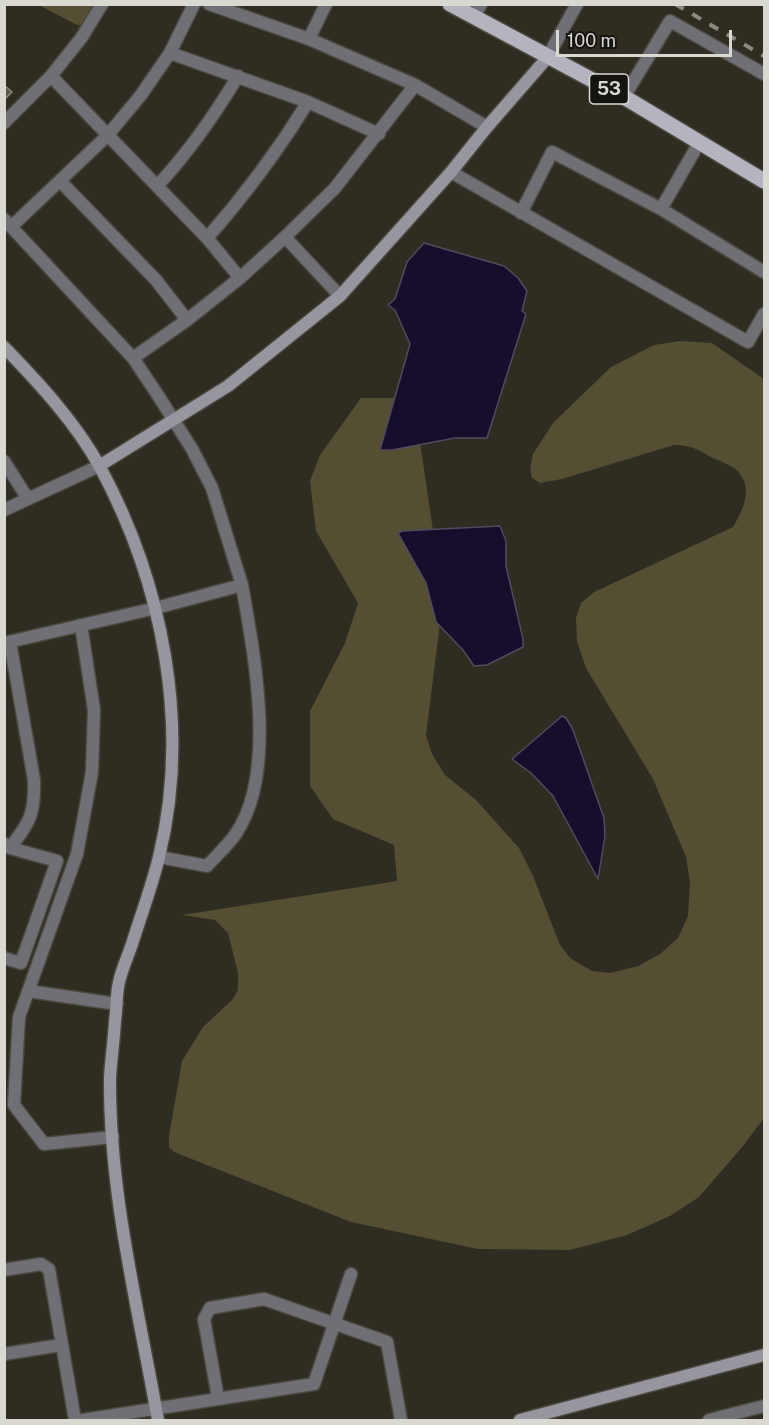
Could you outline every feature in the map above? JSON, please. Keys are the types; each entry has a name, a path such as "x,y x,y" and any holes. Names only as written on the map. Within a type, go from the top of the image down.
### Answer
{"main road":[{"name":"53","path":"450,4 478,11 548,58 624,97 765,181"}],"street":[{"path":"4,123 51,76 82,38 102,4"},
{"path":"159,857 207,866 236,834 254,789 259,706 254,653 242,585 212,488 175,421 133,358 8,223 60,181 108,136 141,95 170,53 194,4"},
{"path":"209,4 309,39 415,85 487,127"},
{"path":"309,39 326,4"},
{"path":"4,510 99,466 175,421 228,386 340,296 451,172 548,58 577,4"},
{"path":"624,97 670,21 765,74"},
{"path":"170,53 308,102 379,134"},
{"path":"51,76 207,238 240,278"},
{"path":"157,186 184,157 238,76"},
{"path":"133,358 187,320 240,278 285,237 335,188 415,85"},
{"path":"207,238 242,200 308,102"},
{"path":"661,209 699,143"},
{"path":"521,213 552,152 661,209 765,272"},
{"path":"451,172 748,342 765,314"},
{"path":"60,181 156,280 187,320"},
{"path":"285,237 340,296"},
{"path":"4,347 70,422 99,466 129,531 156,608 167,664 173,752 170,794 159,857 119,982 110,1077 113,1137 124,1241 157,1415"},
{"path":"4,461 28,499"},
{"path":"4,958 21,963 57,861 7,846 28,825 34,803 34,780 7,642 156,608 242,585"},
{"path":"81,625 94,710 92,772 77,854 19,1017 14,1105 44,1144 113,1137"},
{"path":"28,991 117,1004"},
{"path":"4,1270 41,1264 49,1269 75,1420"},
{"path":"83,1420 157,1415 218,1398 314,1384 351,1274"},
{"path":"218,1398 204,1319 210,1308 264,1299 387,1342 401,1420"},
{"path":"4,1354 61,1345"},
{"path":"520,1420 534,1419 765,1355"},
{"path":"709,1420 765,1406"}],"shaded area":[{"path":"95,4 82,26 39,5"},
{"path":"424,243 504,266 518,278 527,291 522,311 526,314 487,438 455,438 392,450 380,450 410,344 395,310 388,305 395,299 407,262"},
{"path":"680,341 712,343 764,379 764,1118 699,1197 670,1216 627,1235 570,1250 478,1249 351,1222 174,1152 169,1147 169,1136 182,1061 203,1027 232,1000 238,990 238,973 228,933 215,920 182,915 397,881 394,845 333,819 310,786 310,711 345,643 358,603 316,531 310,481 320,455 361,398 403,398 418,428 442,592 426,735 432,754 445,775 476,800 519,848 533,876 560,945 570,958 592,971 610,973 638,966 660,954 678,938 688,916 690,882 686,857 653,779 586,668 577,642 576,618 581,603 594,592 733,527 746,497 744,481 734,468 695,448 680,445 562,479 540,483 532,478 530,469 533,454 553,423 611,367 654,345"},
{"path":"500,526 506,541 506,566 523,647 487,665 474,666 463,650 436,622 426,583 398,533"},
{"path":"562,716 566,718 573,730 604,818 605,836 598,879 553,796 531,773 512,759"}],"building":[{"path":"4,85 12,92 4,100"}],"railway":[{"path":"675,4 764,56"}]}
